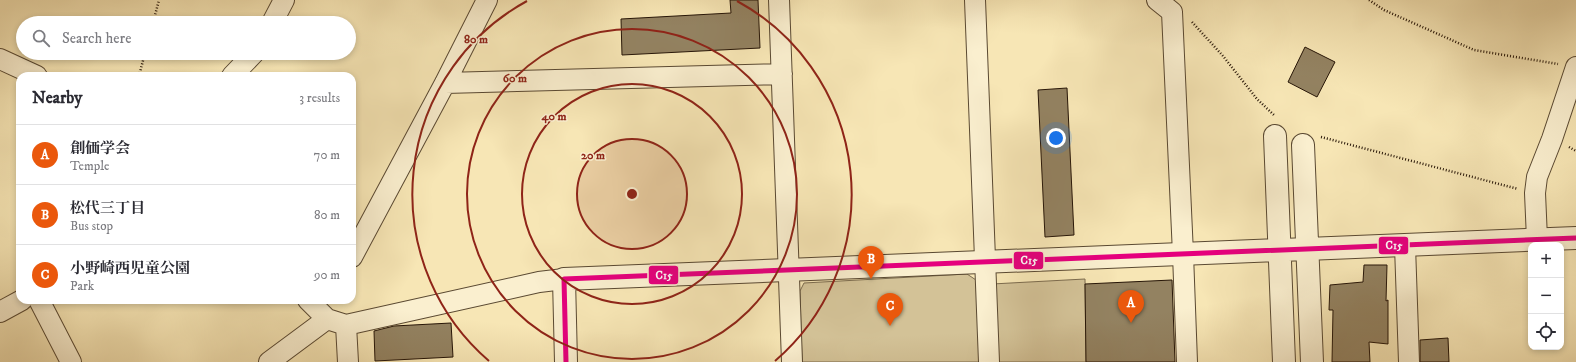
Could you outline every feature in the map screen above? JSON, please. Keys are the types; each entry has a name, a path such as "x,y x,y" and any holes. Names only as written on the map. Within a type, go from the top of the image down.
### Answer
{"street":[{"path":"276,16 284,0"},
{"path":"356,250 445,83 487,0"},
{"path":"779,0 792,362"},
{"path":"975,0 989,362"},
{"path":"1164,6 1183,254 1187,362"},
{"path":"0,59 28,72"},
{"path":"236,72 247,60"},
{"path":"1537,239 1535,193 1537,177 1552,139 1576,67"},
{"path":"445,83 782,74"},
{"path":"1276,126 1284,362"},
{"path":"1309,139 1308,248 1312,362"},
{"path":"346,325 531,284 564,279 1576,238"},
{"path":"1405,246 1409,362"},
{"path":"564,279 566,362"},
{"path":"0,312 16,303"},
{"path":"41,304 71,362"},
{"path":"316,304 328,310 346,325 348,362"},
{"path":"269,362 328,310"}],"path":[{"path":"155,16 159,0"},
{"path":"1369,0 1384,10 1474,50 1576,67"},
{"path":"1164,6 1184,14 1223,56 1276,126"},
{"path":"140,72 143,60"},
{"path":"1309,139 1321,137 1535,193"}],"shaded area":[{"path":"967,274 976,280 980,362 802,362 800,291 804,283"},
{"path":"1085,279 1086,362 995,362 992,284"}],"building":[{"path":"730,0 758,0 760,48 622,55 621,19 731,13"},
{"path":"1305,47 1335,62 1317,97 1288,82"},
{"path":"1067,88 1074,235 1045,237 1038,90"},
{"path":"1364,265 1387,265 1386,301 1388,300 1388,344 1369,342 1370,362 1332,362 1333,310 1329,310 1330,285 1363,282"},
{"path":"1172,280 1175,362 1086,362 1085,284"},
{"path":"451,323 453,357 375,361 374,331 394,326"},
{"path":"1448,338 1449,362 1420,362 1420,340"}],"transit line":[{"name":"C15","path":"566,362 564,279 1576,238"}],"place":[{"name":"松代三丁目","path":"871,279"},
{"name":"創価学会","path":"1131,323"},
{"name":"小野崎西児童公園","path":"890,326"}]}
